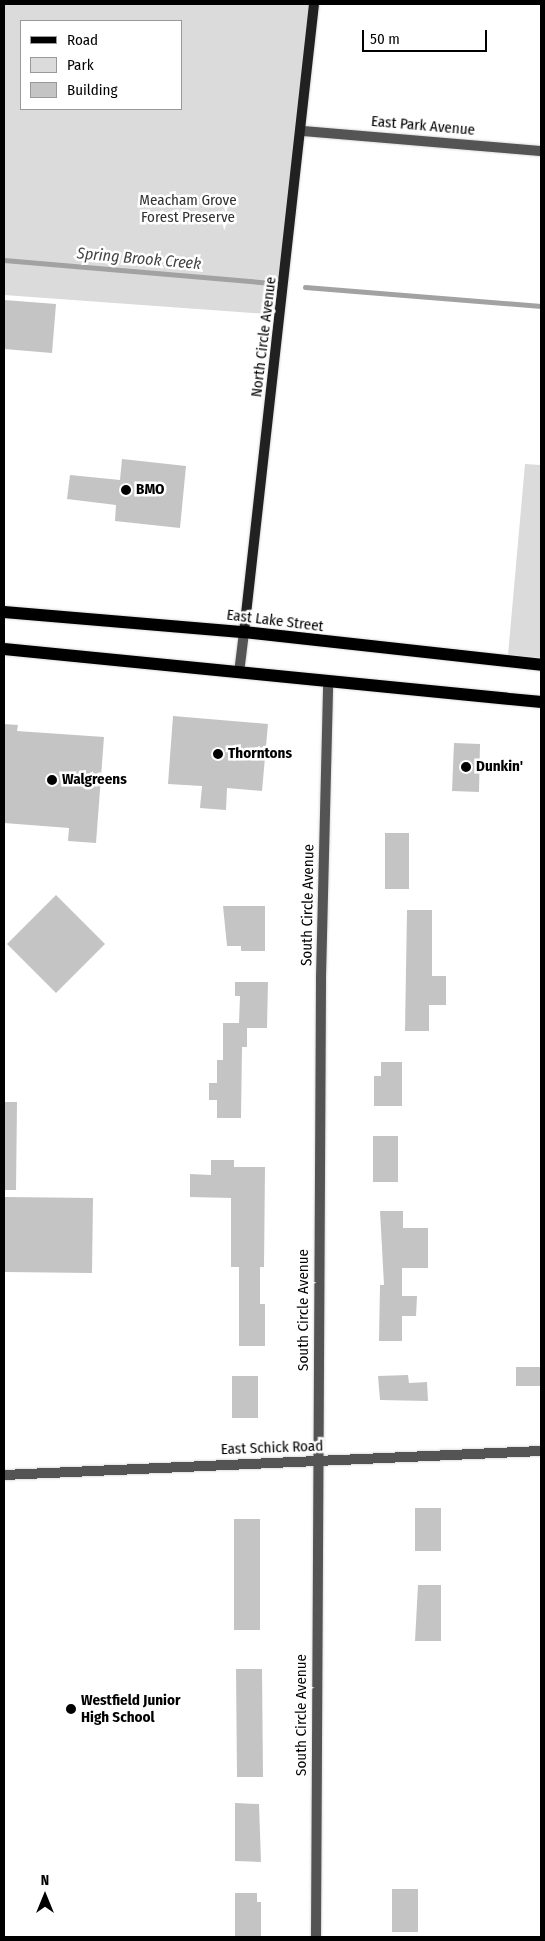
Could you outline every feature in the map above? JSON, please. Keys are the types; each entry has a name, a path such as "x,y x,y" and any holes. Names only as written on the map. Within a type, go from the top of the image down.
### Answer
{"main road":[{"name":"East Lake Street","path":"4,612 244,632 541,665"},
{"path":"4,649 328,683 541,702"}],"street":[{"name":"North Circle Avenue","path":"239,673 302,131 314,4"},
{"name":"East Park Avenue","path":"302,131 541,151"},
{"name":"South Circle Avenue","path":"316,1937 321,977 328,683"},
{"name":"East Schick Road","path":"4,1475 541,1451"}],"green space":[{"name":"Meacham Grove Forest Preserve","path":"4,4 314,4 282,315 4,295"},
{"path":"525,464 541,465 541,658 508,655"}],"building":[{"path":"4,300 56,304 52,353 4,349"},
{"name":"BMO","path":"122,459 186,466 180,528 115,521 116,505 67,499 70,475 120,480"},
{"name":"Thorntons","path":"173,716 268,724 262,791 227,788 226,810 200,808 202,786 168,784"},
{"name":"Walgreens","path":"4,724 18,725 17,731 104,737 96,843 68,841 69,828 4,823"},
{"name":"Dunkin'","path":"454,743 480,744 479,792 452,791"},
{"path":"385,833 409,833 409,889 385,889"},
{"path":"56,895 105,944 56,993 7,944"},
{"path":"223,906 265,906 265,951 241,951 241,946 227,946"},
{"path":"407,910 432,910 432,976 446,976 446,1005 429,1005 429,1031 405,1031"},
{"path":"235,982 268,982 267,1028 247,1028 247,1047 242,1047 241,1118 217,1118 217,1100 209,1100 209,1083 217,1083 217,1060 223,1060 223,1023 239,1023 240,996 235,996"},
{"path":"381,1062 402,1062 402,1106 374,1106 374,1076 381,1076"},
{"path":"4,1102 17,1102 16,1190 4,1190"},
{"path":"373,1136 398,1136 398,1182 373,1182"},
{"path":"211,1160 234,1160 234,1167 265,1167 264,1267 260,1267 260,1304 265,1304 265,1346 239,1346 239,1267 231,1267 231,1198 190,1197 190,1174 211,1175"},
{"path":"5,1197 93,1198 92,1273 5,1272"},
{"path":"380,1211 403,1211 403,1228 428,1228 428,1268 402,1268 402,1296 417,1296 416,1316 402,1316 402,1341 379,1341 380,1285 384,1285"},
{"path":"516,1367 541,1367 541,1386 516,1386"},
{"path":"408,1375 409,1383 427,1382 428,1401 380,1400 378,1376"},
{"path":"232,1376 258,1376 258,1418 232,1418"},
{"path":"415,1508 441,1508 441,1551 415,1551"},
{"path":"234,1519 260,1519 260,1630 234,1630"},
{"path":"418,1585 441,1585 441,1641 415,1641"},
{"path":"236,1669 262,1669 263,1777 237,1777"},
{"path":"235,1803 259,1804 261,1862 235,1861"},
{"path":"392,1889 418,1889 418,1932 392,1932"},
{"path":"235,1893 257,1893 257,1902 261,1902 261,1937 235,1937"}],"waterway":[{"name":"Spring Brook Creek","path":"4,260 272,283"},
{"name":"Spring Brook Creek","path":"305,287 541,306"}],"place":[{"name":"BMO","path":"126,490"},
{"name":"Thorntons","path":"218,754"},
{"name":"Dunkin'","path":"466,767"},
{"name":"Walgreens","path":"52,780"},
{"name":"Westfield Junior High School","path":"71,1709"}]}
